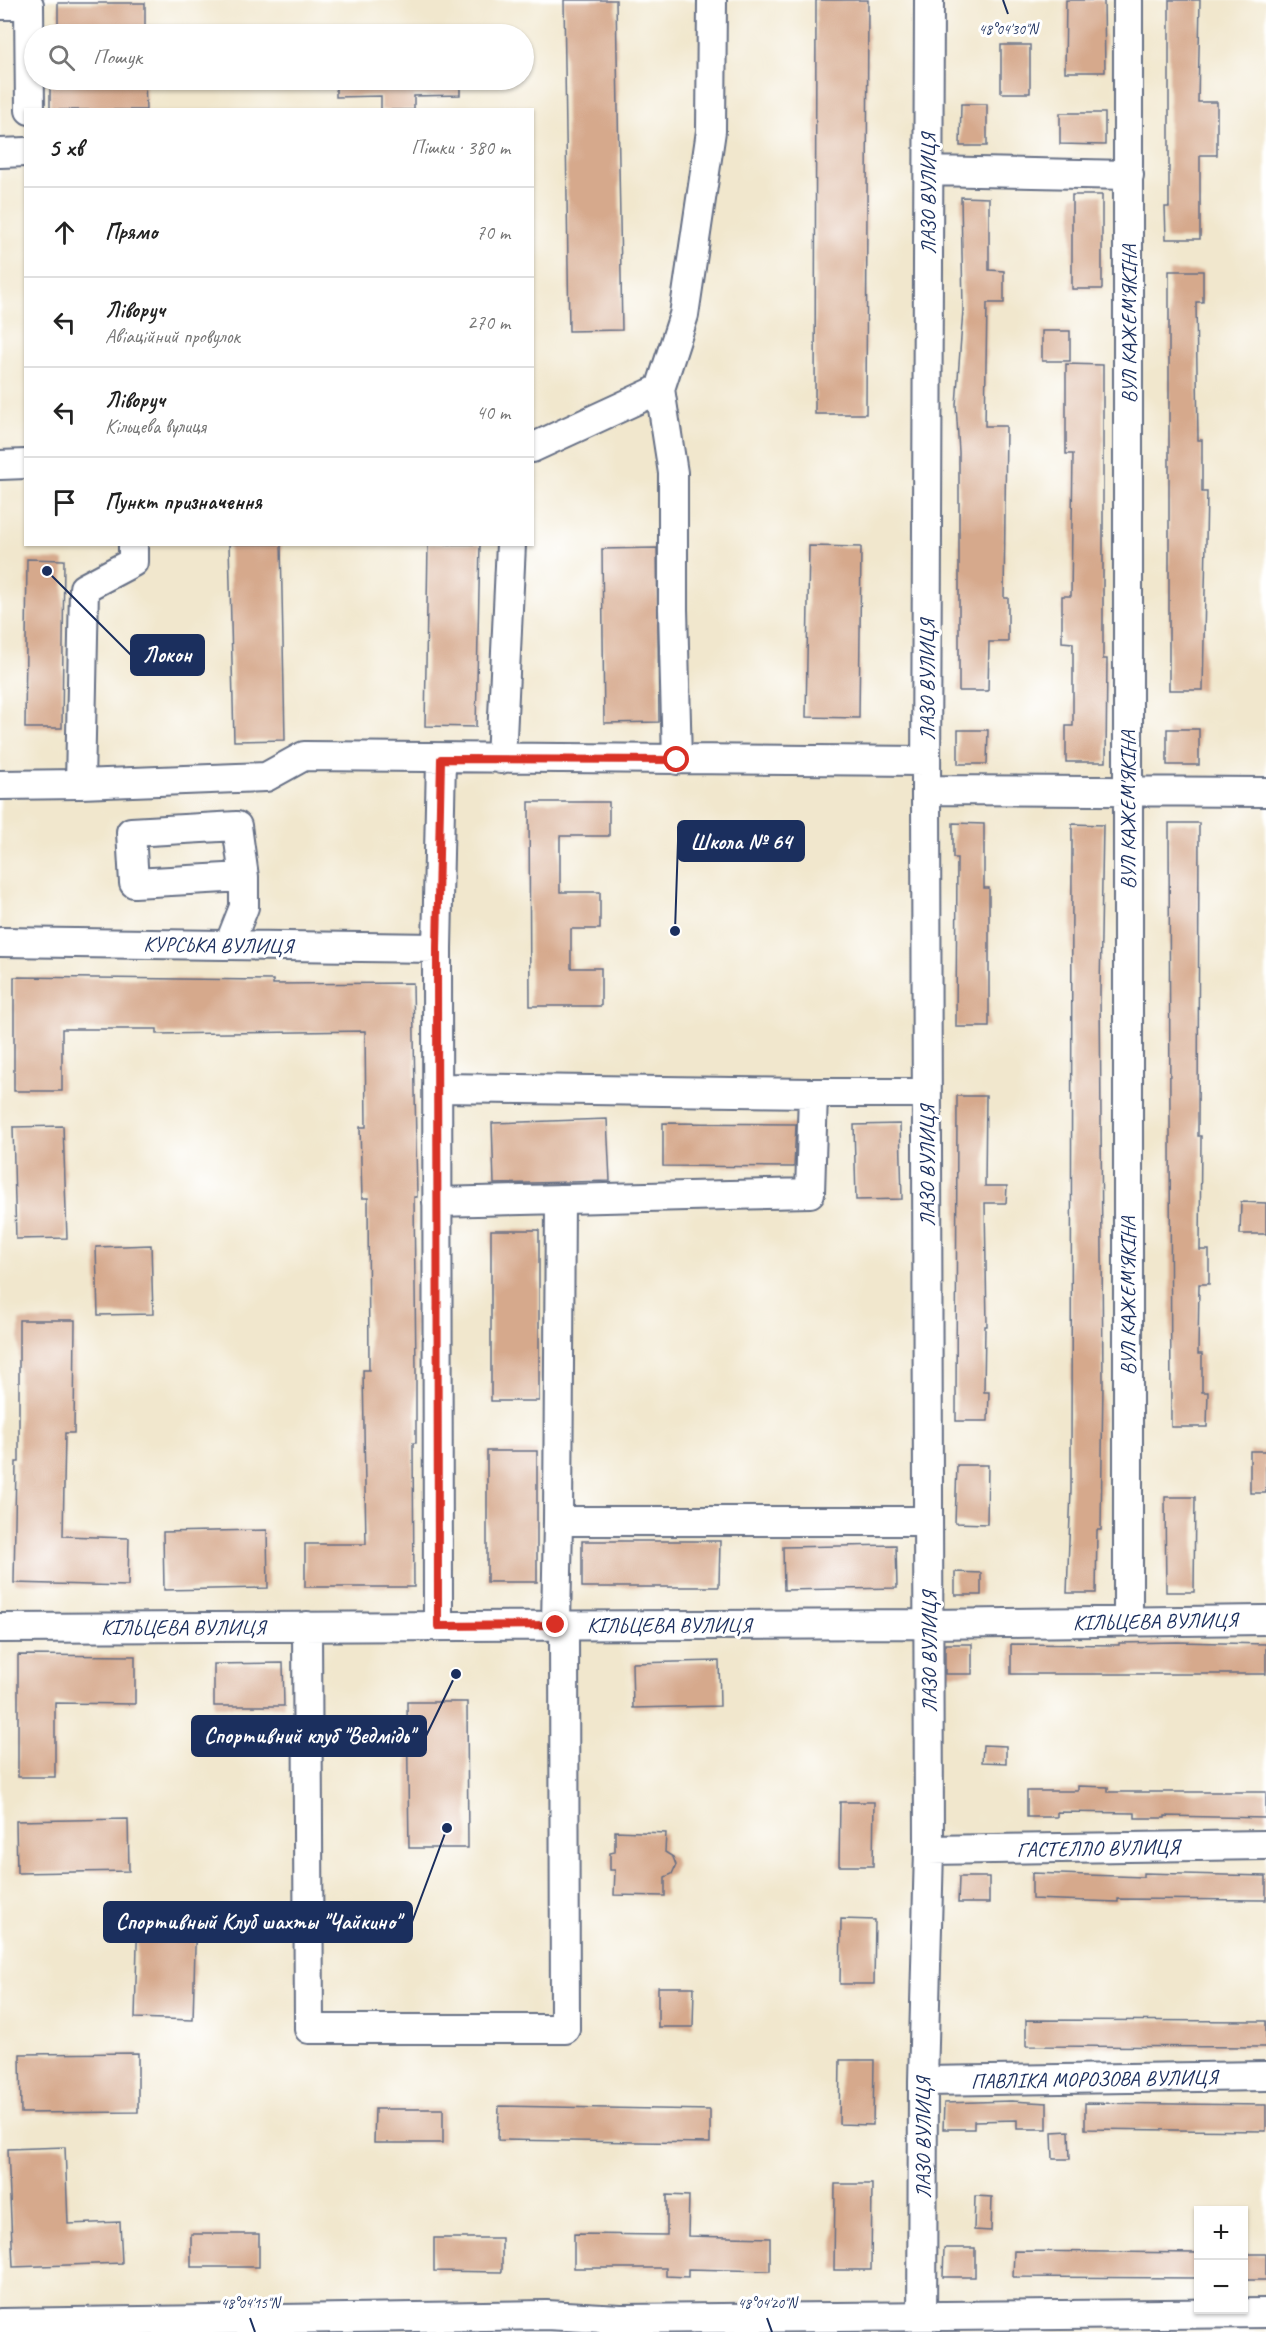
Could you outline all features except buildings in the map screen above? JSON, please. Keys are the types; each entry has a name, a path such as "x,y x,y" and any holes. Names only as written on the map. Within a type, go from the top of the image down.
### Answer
{"street":[{"path":"677,760 673,609 673,473 660,389 684,315 711,131 712,0"},
{"name":"ЛАЗО ВУЛИЦЯ","path":"922,2324 923,2081 929,1850 926,761 929,0"},
{"name":"ВУЛ КАЖЕМ'ЯКІНА","path":"1128,0 1128,1620"},
{"path":"0,5 29,5 29,24"},
{"path":"30,90 30,108"},
{"path":"0,153 24,152"},
{"path":"929,171 1129,175"},
{"path":"534,447 660,389"},
{"path":"0,465 24,464"},
{"path":"80,784 84,588 133,562 133,546"},
{"path":"501,759 511,546"},
{"path":"0,784 80,784 266,777 304,756 441,759 926,761"},
{"path":"438,1626 437,948 441,759"},
{"path":"926,790 1128,794 1266,792"},
{"path":"229,945 244,908 244,877"},
{"name":"КУРСЬКА ВУЛИЦЯ","path":"0,942 437,948"},
{"path":"437,1088 926,1093"},
{"path":"437,1202 810,1193 813,1093"},
{"path":"307,1626 309,2029 565,2029 558,1521 560,1199"},
{"path":"558,1521 928,1521"},
{"name":"КІЛЬЦЕВА ВУЛИЦЯ","path":"0,1628 929,1624 1266,1620"},
{"name":"ГАСТЕЛЛО ВУЛИЦЯ","path":"929,1850 1266,1845"},
{"name":"ПАВЛІКА МОРОЗОВА ВУЛИЦЯ","path":"923,2081 1266,2076"},
{"path":"0,2323 922,2324 1266,2313"}],"place":[{"name":"Локон","path":"47,571"},
{"name":"Школа № 64","path":"675,931"},
{"name":"Спортивний клуб \"Ведмідь\"","path":"456,1674"},
{"name":"Спортивный Клуб шахты \"Чайкино\"","path":"447,1828"}],"route":[{"path":"556,1625 438,1626 437,948 441,759 677,760"}]}
